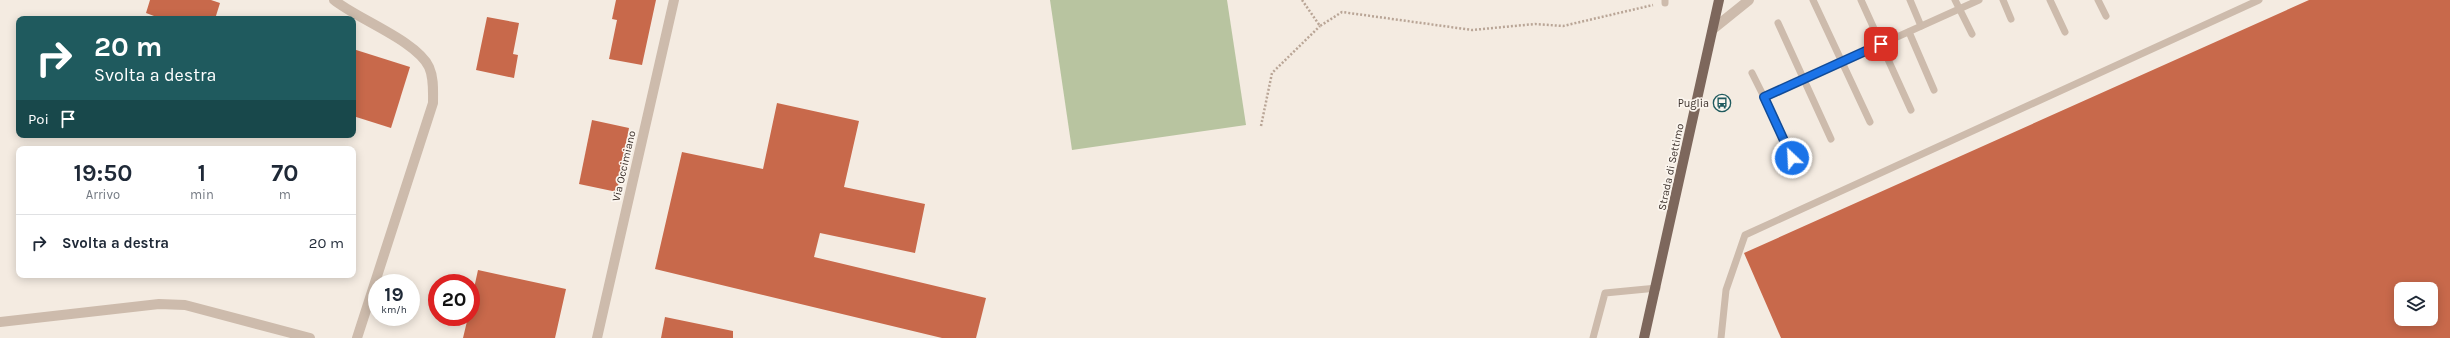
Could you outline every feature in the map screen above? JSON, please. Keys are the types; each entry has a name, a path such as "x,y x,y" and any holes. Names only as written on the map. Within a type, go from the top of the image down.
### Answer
{"main road":[{"name":"Strada di Settimo","path":"1644,338 1657,288 1714,29 1719,0"}],"street":[{"path":"334,0 416,52 428,66 433,83 433,103 357,338"},
{"name":"Via Occimiano","path":"597,338 674,0"},
{"path":"1714,29 1749,0"},
{"path":"0,322 159,304 185,305 310,338"}],"lane":[{"path":"1813,0 1870,122"},
{"path":"1861,0 1911,110"},
{"path":"1910,0 1921,26"},
{"path":"1955,0 1972,34"},
{"path":"1764,97 1979,0"},
{"path":"2003,0 2011,18"},
{"path":"2050,0 2065,32"},
{"path":"2098,0 2106,16"},
{"path":"1722,338 1726,290 1745,235 2254,1"},
{"path":"1778,22 1831,139"},
{"path":"1909,32 1934,90"},
{"path":"1752,73 1792,158"},
{"path":"1593,338 1605,293 1657,288"}],"path":[{"path":"1302,0 1320,26"},
{"path":"1261,126 1272,73 1320,26 1342,12 1472,30 1535,24 1563,26 1665,1"}],"green space":[{"path":"1050,0 1227,0 1246,125 1072,150"}],"building":[{"path":"150,0 211,0 220,3 216,16 154,16 146,13"},
{"path":"616,0 656,0 642,65 609,59 617,20 612,19"},
{"path":"2309,0 2450,0 2450,338 1781,338 1744,253"},
{"path":"487,17 519,23 513,54 518,55 514,78 476,70"},
{"path":"356,50 410,67 391,128 356,117"},
{"path":"777,103 859,121 844,187 925,204 915,253 820,233 814,257 986,298 976,338 942,338 655,269 682,152 763,169"},
{"path":"592,120 629,128 617,192 579,184"},
{"path":"478,270 566,289 555,338 463,338 466,326 480,326 480,274 477,274"},
{"path":"665,317 733,331 733,338 661,338"}],"place":[{"name":"Puglia","path":"1722,103"}],"route":[{"path":"1792,158 1764,97 1881,44"}]}
